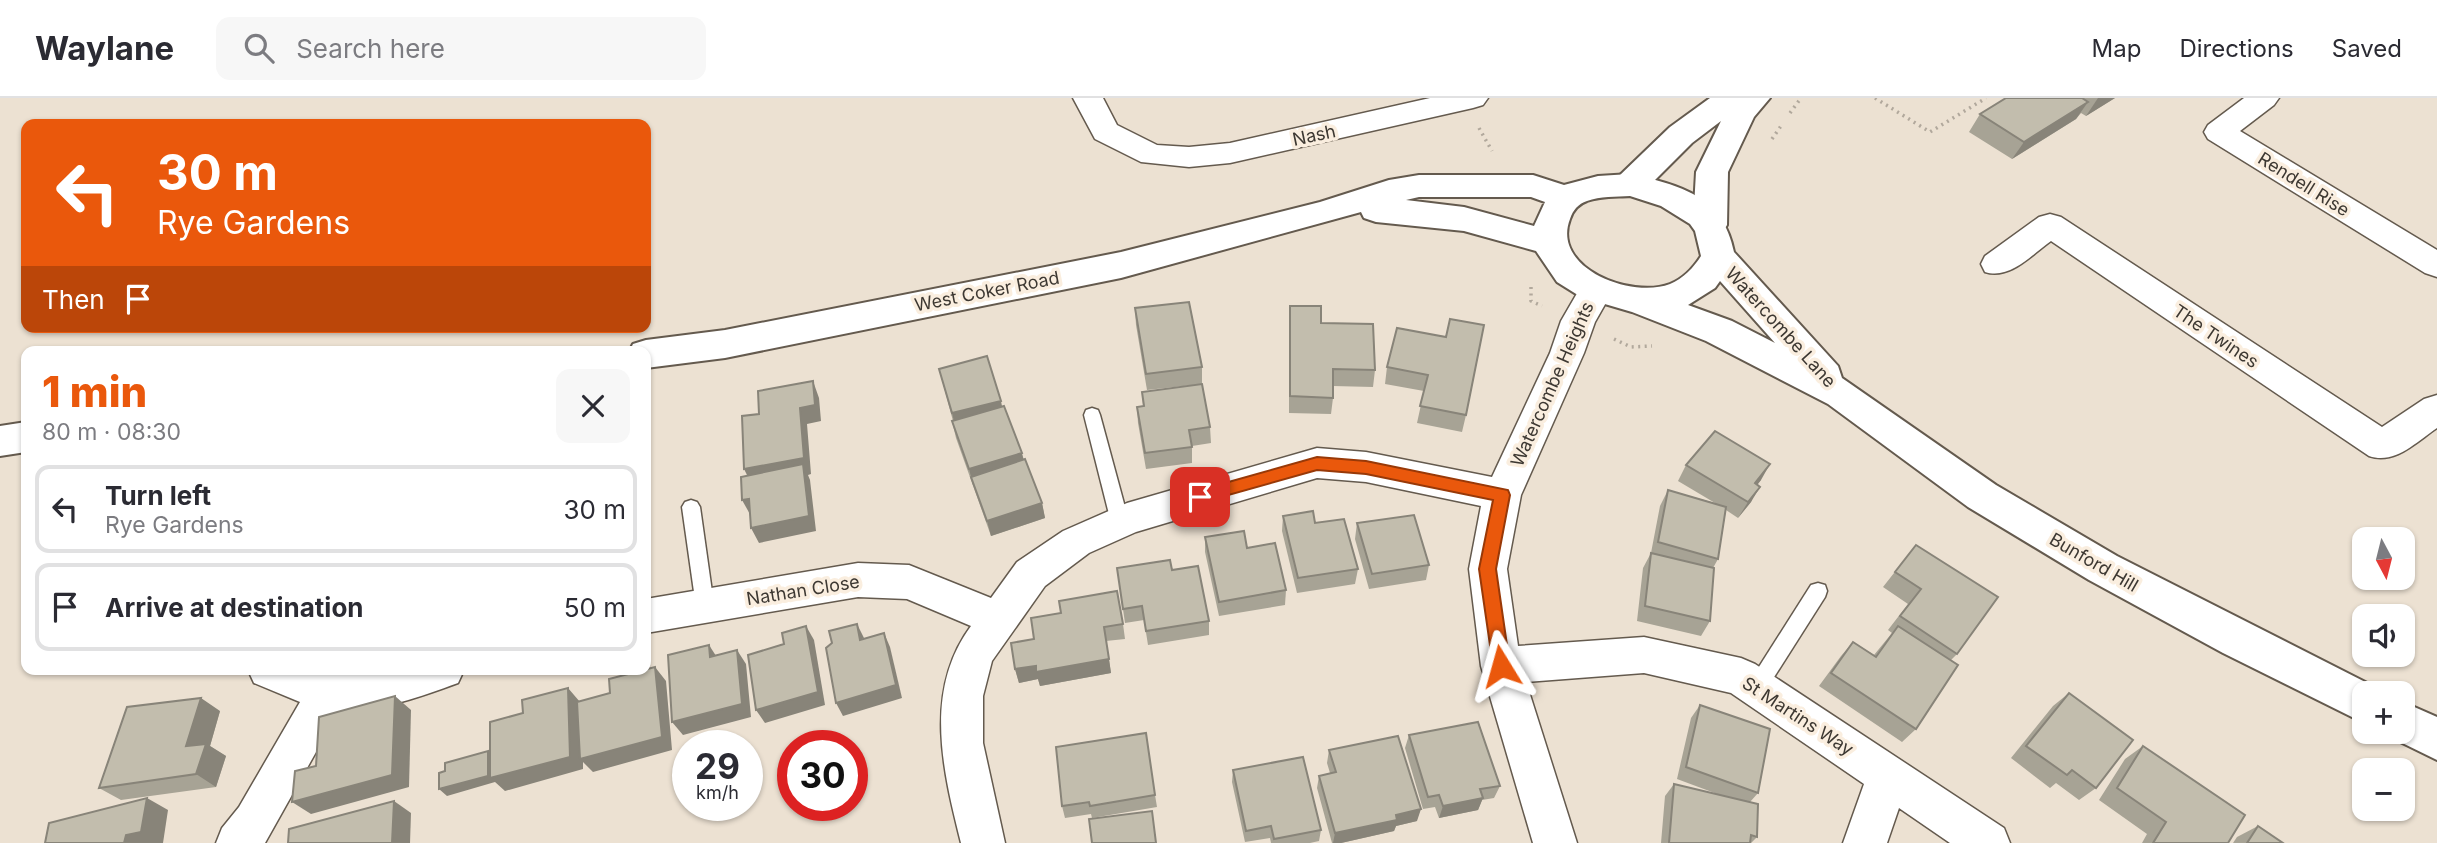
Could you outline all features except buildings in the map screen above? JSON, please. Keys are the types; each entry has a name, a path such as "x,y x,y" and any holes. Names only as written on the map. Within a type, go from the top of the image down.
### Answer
{"main road":[{"path":"1630,185 1681,135 1731,98"},
{"path":"1705,229 1658,191 1630,185 1598,187 1566,197 1550,219 1548,243 1567,272 1595,292 1645,303 1678,295 1703,280 1705,229 1712,172 1741,112 1755,98"},
{"name":"West Coker Road","path":"651,353 725,344 1121,265 1326,212 1388,191 1419,186 1533,186 1566,197"},
{"name":"West Coker Road","path":"1326,212 1426,212 1495,224 1548,243"},
{"name":"Watercombe Lane","path":"1705,229 1840,394"},
{"name":"Watercombe Lane","path":"1645,303 1720,331 1840,394"},
{"name":"Bunford Hill","path":"1840,394 1982,496 2092,561 2238,640 2352,697"},
{"path":"0,441 21,438"},
{"path":"2415,728 2437,739"}],"street":[{"name":"Nash","path":"1088,98 1106,132 1153,155 1189,157 1230,153 1473,98"},
{"name":"Rendell Rise","path":"2264,98 2219,132 2437,265"},
{"name":"The Twines","path":"1997,264 2050,225 2382,446 2433,417"},
{"name":"Watercombe Heights","path":"1555,843 1501,666 1488,569 1502,495 1567,353 1578,321 1595,292"},
{"path":"983,843 962,743 962,696 974,654 997,618 1031,574 1076,542 1120,522 1317,463 1366,467 1502,495"},
{"name":"Nathan Close","path":"651,615 858,580 909,582 997,618"},
{"name":"St Martins Way","path":"1501,666 1644,655 1741,677 1988,843"},
{"path":"282,675 328,692 379,688 432,675"},
{"path":"238,843 254,822 328,692"},
{"path":"1865,843 1888,776"}],"lane":[{"path":"1092,415 1120,522"},
{"path":"691,507 705,606"},
{"path":"1757,687 1818,591"}],"path":[{"path":"1875,98 1930,132 1986,98"},
{"path":"1765,149 1800,99"}],"route":[{"path":"1200,497 1317,463 1366,467 1502,495 1488,569 1501,666"}]}
